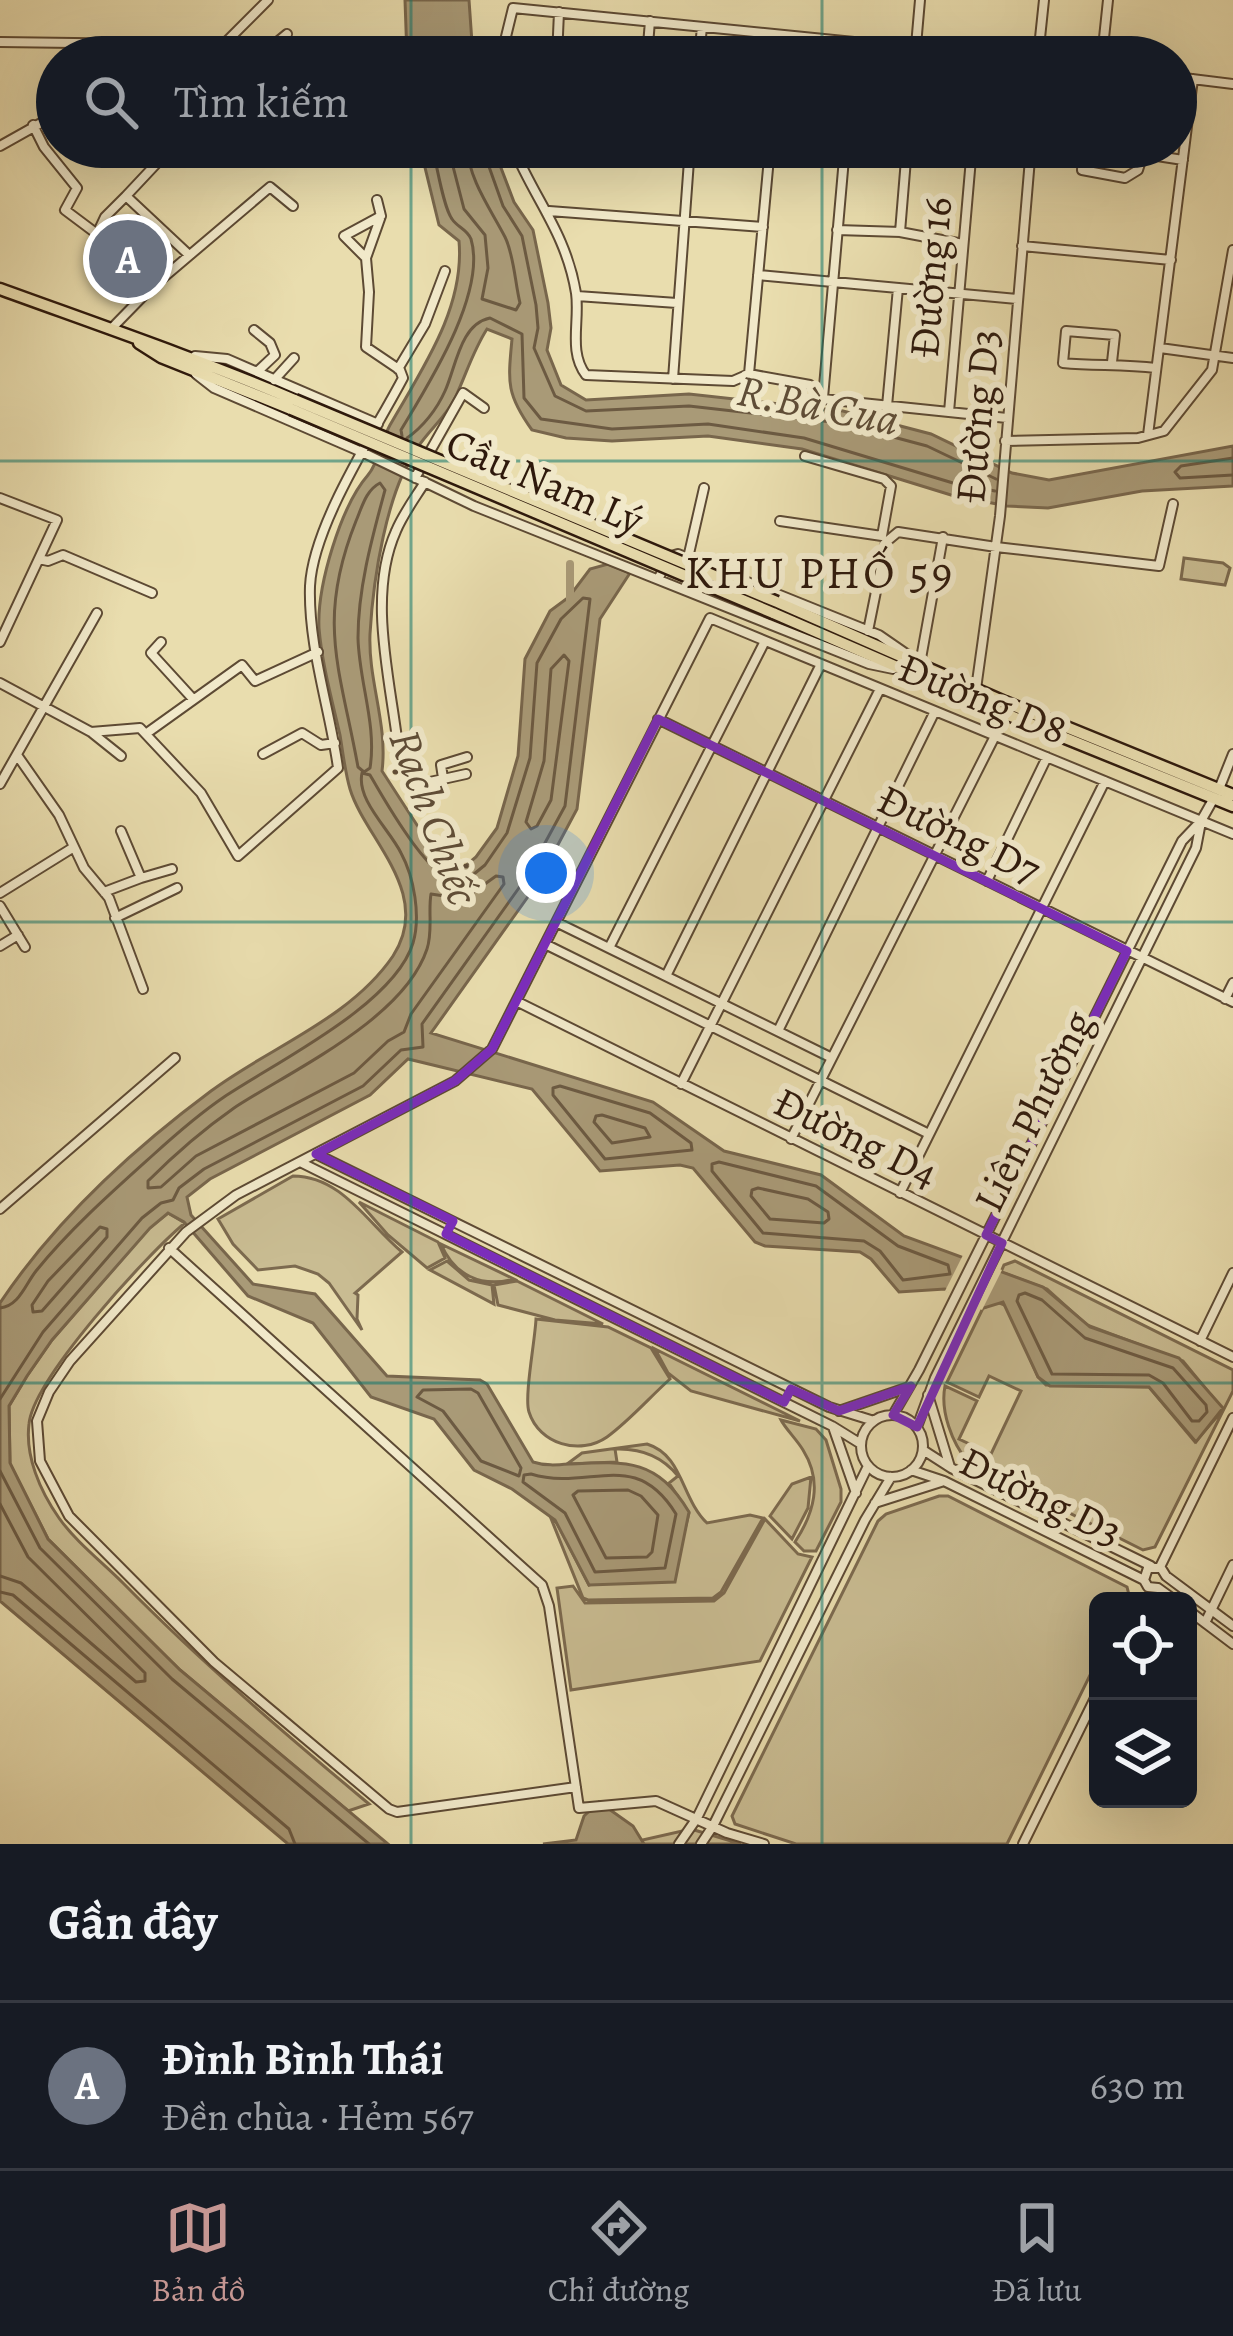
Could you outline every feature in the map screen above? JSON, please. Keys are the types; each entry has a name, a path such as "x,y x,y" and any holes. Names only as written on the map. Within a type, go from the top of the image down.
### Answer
{"main road":[{"name":"Cầu Nam Lý","path":"0,289 293,405 1216,794"},
{"path":"1216,794 1233,795"},
{"path":"1216,794 1233,806"}],"street":[{"path":"232,36 268,0"},
{"path":"917,36 920,0"},
{"path":"1041,36 1044,0"},
{"path":"1104,36 1108,0"},
{"path":"503,36 513,8 795,36"},
{"path":"558,36 559,12"},
{"path":"649,36 650,21"},
{"path":"701,36 702,27"},
{"path":"0,42 36,43"},
{"path":"1197,80 1233,84"},
{"path":"0,146 36,124"},
{"path":"33,125 36,131"},
{"path":"61,168 77,188 65,207 97,234 105,217 152,168"},
{"path":"525,168 566,251 576,296 575,362 586,375 733,381 749,374 810,385 823,399 1007,418"},
{"path":"673,379 688,168"},
{"path":"749,374 768,168"},
{"path":"823,399 842,168"},
{"path":"900,232 905,168"},
{"name":"Đường 16","path":"949,412 970,168"},
{"name":"Đường D3","path":"974,695 1000,516 1029,168"},
{"path":"1083,168 1125,178 1139,168"},
{"path":"1148,435 1182,168"},
{"path":"110,330 270,187 293,206"},
{"path":"126,196 189,255"},
{"path":"91,732 140,728 147,733 201,793 238,856 338,768 310,589 315,556 345,485 403,378 398,369 366,347 366,259 382,216 376,200"},
{"path":"549,211 763,227"},
{"path":"366,259 344,236 382,216"},
{"path":"837,230 900,232 963,244"},
{"path":"1022,246 1171,260"},
{"path":"1005,445 1164,431 1184,410 1217,356 1233,250"},
{"path":"398,369 425,324 445,271"},
{"path":"758,275 1017,299"},
{"path":"887,406 898,288"},
{"path":"576,296 677,303"},
{"path":"254,330 270,343 275,355 257,372"},
{"path":"1112,362 1114,335 1066,331 1063,363 1093,367 1112,362 1156,368"},
{"path":"1160,348 1233,358"},
{"path":"274,380 294,358"},
{"path":"187,361 227,359 378,424"},
{"path":"187,361 214,388 420,480 869,664 919,670"},
{"path":"466,774 416,785 401,766 382,612 395,532 463,393 484,408"},
{"path":"805,456 884,479 891,486 868,631"},
{"path":"688,558 704,488"},
{"path":"0,498 57,520 0,642"},
{"path":"780,521 1160,566 1173,504"},
{"path":"919,670 944,537"},
{"path":"658,578 672,554 688,558 868,631 919,670"},
{"path":"39,559 63,555 152,593"},
{"path":"0,784 97,613"},
{"name":"Đường D8","path":"658,719 710,618 1233,834"},
{"path":"609,948 765,641"},
{"path":"161,642 151,652 194,699"},
{"path":"147,733 242,664 255,681 318,652"},
{"path":"666,976 820,664"},
{"path":"0,683 91,732 121,756"},
{"path":"681,1084 880,688"},
{"path":"778,1031 935,711"},
{"path":"576,1787 391,1811 214,1662 64,1510 38,1452 36,1432 42,1406 70,1361 186,1232 236,1195 462,1076 492,1049 658,719"},
{"name":"Đường D7","path":"658,719 1229,1000"},
{"path":"263,754 302,733 321,745 334,743"},
{"path":"791,1138 995,736"},
{"name":"Liên Phường","path":"893,1414 1182,841 1201,821 1233,754"},
{"path":"17,755 104,892 143,989"},
{"path":"443,778 441,765 466,757"},
{"path":"987,881 1047,758"},
{"path":"900,1192 1105,781"},
{"name":"Liên Phường","path":"917,1427 971,1304 1196,848 1201,821"},
{"path":"121,831 141,878"},
{"path":"0,893 74,848"},
{"path":"104,892 172,869"},
{"path":"115,918 177,888"},
{"path":"0,906 25,947"},
{"path":"558,923 832,1058"},
{"path":"0,946 18,935"},
{"path":"547,945 929,1134"},
{"path":"1229,1000 1233,983"},
{"name":"Đường D4","path":"518,1002 1233,1357"},
{"path":"0,1209 175,1058"},
{"path":"316,1154 839,1411 874,1420 893,1414 908,1418 917,1427 923,1450 911,1470 891,1477 874,1504 700,1844"},
{"path":"301,1162 861,1444"},
{"path":"446,1234 453,1221"},
{"path":"169,1248 537,1580 549,1606 579,1808 649,1800 764,1844"},
{"path":"1200,1341 1233,1274"},
{"path":"616,1319 624,1306"},
{"path":"839,1411 910,1387"},
{"path":"784,1402 791,1389"},
{"path":"928,1395 951,1468"},
{"path":"1148,1592 1155,1567 1233,1418"},
{"path":"679,1844 697,1818 856,1495 868,1466 861,1444 874,1420"},
{"path":"832,1426 856,1495"},
{"name":"Đường D3","path":"923,1450 1155,1567 1233,1626"},
{"path":"868,1466 891,1477"},
{"name":"Đường D3","path":"911,1470 944,1481 1162,1592"},
{"path":"874,1504 944,1481"},
{"path":"1071,1544 1078,1530"},
{"path":"1205,1623 1233,1565"},
{"path":"1151,1585 1166,1576"},
{"path":"1197,1617 1233,1644"},
{"path":"1023,1844 1094,1700"},
{"path":"731,1748 748,1756"}],"highlighted area":[{"path":"658,719 1127,951 986,1235 1002,1243 917,1427 893,1415 911,1386 839,1411 791,1389 784,1402 446,1234 453,1221 316,1154 455,1081 492,1049"}],"shaded area":[{"path":"1184,558 1223,563 1230,568 1225,585 1181,579"},
{"path":"293,1176 310,1178 340,1193 402,1252 355,1293 362,1330 318,1274 295,1266 258,1270 233,1244 218,1219"},
{"path":"359,1202 438,1242 445,1258 427,1268"},
{"path":"168,1213 185,1223 95,1318 35,1404 28,1436 35,1473 52,1508 81,1544 213,1669 369,1804 348,1811 180,1670 48,1539 10,1464 9,1406 27,1376 52,1340 149,1228"},
{"path":"441,1244 514,1279 490,1282 470,1276 453,1264"},
{"path":"447,1261 469,1280 492,1285 494,1304 430,1270"},
{"path":"1015,1261 1233,1370 1233,1391 1155,1547 1143,1550 968,1462 957,1446 946,1416 945,1386 977,1401 959,1439 991,1454 1021,1391 989,1376 979,1397 947,1382 983,1308 997,1302 1007,1306 1038,1377 1046,1385 1149,1387 1195,1442 1223,1410 1183,1361 1087,1325 1047,1289 1001,1272 1004,1265"},
{"path":"517,1281 603,1324 555,1320 498,1305 494,1285"},
{"path":"536,1319 608,1327 651,1348 670,1379 607,1437 585,1446 562,1444 542,1432 529,1412"},
{"path":"655,1349 800,1421 691,1391 668,1373"},
{"path":"781,1420 816,1429 826,1440 841,1489 841,1502 816,1551 804,1551 795,1542 811,1509 813,1474"},
{"path":"647,1444 668,1457 707,1523 750,1515 763,1518 721,1592 713,1598 583,1598 550,1516 589,1585 680,1549 689,1513 669,1483 678,1476 665,1463 642,1452 615,1449 617,1462 567,1464 582,1453"},
{"path":"811,1477 808,1508 792,1539 770,1516 792,1484"},
{"path":"948,1496 1127,1587 1128,1592 1089,1592 1089,1677 1007,1844 796,1844 735,1824 732,1816 878,1521 886,1514"},
{"path":"765,1519 798,1554 812,1557 760,1661 571,1690 557,1588 573,1586 585,1603 714,1601 724,1593"},
{"path":"691,1829 741,1844 625,1844"}],"water":[{"path":"405,0 469,0 472,36 406,36"},
{"path":"425,168 501,168 514,202 533,230 551,328 547,350 561,385 586,400 689,394 843,411 931,434 1012,473 1049,480 1233,446 1233,486 1142,491 1048,508 951,495 802,449 708,436 612,441 566,438 532,430 511,387 512,339 487,329 452,403 418,447 397,487 378,563 370,634 382,771 439,859 457,873 497,828 518,756 525,659 550,611 569,597 590,569 608,564 630,573 600,619 577,809 537,884 431,1033 653,1102 724,1151 821,1175 904,1236 1043,1287 1090,1327 1179,1358 1223,1408 1196,1442 1149,1387 1050,1386 1038,1377 1003,1302 984,1308 945,1289 899,1292 860,1252 755,1242 693,1168 600,1171 532,1089 408,1059 370,1095 210,1179 187,1197 191,1215 253,1284 315,1294 387,1376 480,1380 487,1384 533,1462 639,1467 665,1482 689,1512 675,1582 589,1585 555,1520 512,1489 474,1470 434,1419 371,1397 313,1323 248,1296 184,1222 168,1213 52,1340 27,1376 9,1406 10,1463 48,1539 180,1670 388,1844 288,1844 0,1601 0,1303 45,1244 124,1162 211,1091 355,997 393,956 404,933 401,889 350,789 325,668 319,610 340,526 448,314 459,266 459,241 439,225"},
{"path":"599,1802 633,1826 644,1844 543,1844 576,1840 584,1816"}],"pier":[{"path":"964,1253 1002,1270 982,1310 945,1291"}],"waterway":[{"path":"570,564 570,600"}],"place":[{"name":"Đình Bình Thái","path":"128,259"}],"district":[{"name":"KHU PHỐ 59","path":"820,573"}],"water label":[{"name":"R.Bà Cua","path":"818,405"},
{"name":"Rạch Chiếc","path":"434,817"}]}
